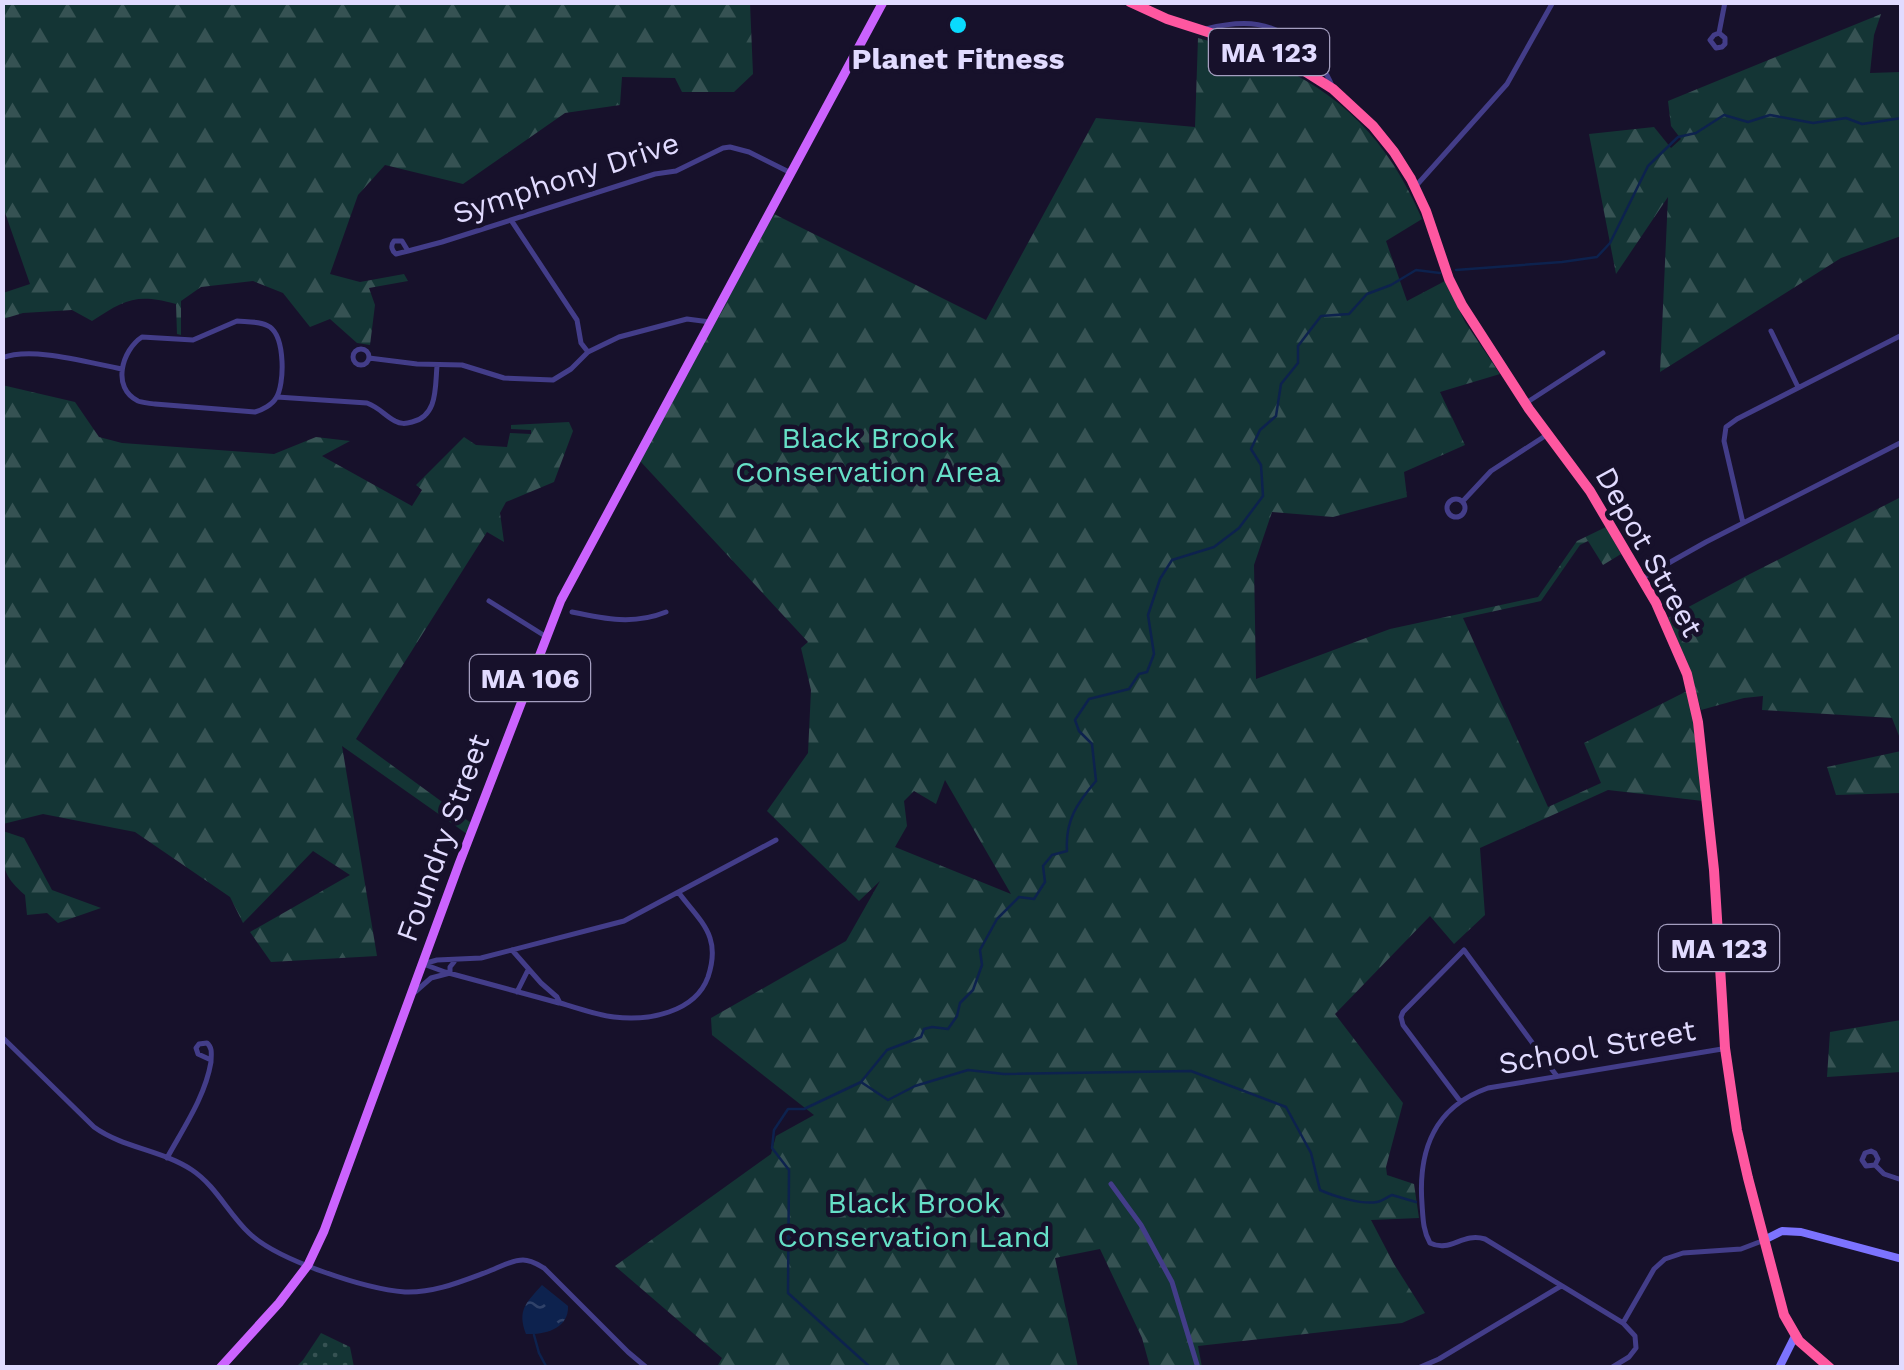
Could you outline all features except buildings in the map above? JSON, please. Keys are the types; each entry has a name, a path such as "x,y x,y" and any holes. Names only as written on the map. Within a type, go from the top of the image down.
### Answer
{"highway":[{"name":"Depot Street","path":"1130,2 1160,17 1276,55 1307,71 1360,112 1404,167 1426,212 1458,299 1590,491 1665,620 1684,666 1697,714 1714,879 1725,1048 1738,1130 1780,1306 1795,1336 1830,1368"}],"main road":[{"name":"Foundry Street","path":"220,1368 308,1266 555,613 884,2"},
{"path":"1764,1240 1782,1231 1801,1232 1902,1258"},
{"path":"1780,1368 1795,1336"}],"street":[{"path":"1415,188 1508,84 1553,2"},
{"path":"1719,34 1725,2"},
{"path":"1199,30 1239,24 1277,28 1318,62 1333,89"},
{"name":"Symphony Drive","path":"408,251 676,171 723,148 739,148 790,173"},
{"path":"511,220 577,320 581,343 588,352"},
{"path":"369,358 462,365 504,378 553,380 588,352 619,336 686,318 710,322"},
{"path":"277,398 282,347 270,328 262,324 237,321 193,340 142,337 127,351 122,368 127,391 140,402 255,412 277,398 367,403 404,424 416,422 432,408 437,366"},
{"path":"1771,331 1798,388"},
{"path":"1743,522 1724,440 1726,427 1902,335"},
{"path":"1526,403 1603,353"},
{"path":"2,358 45,355 122,368"},
{"path":"1463,501 1491,472 1548,434"},
{"path":"1642,578 1902,442"},
{"path":"561,600 572,612"},
{"path":"488,601 546,636"},
{"path":"555,613 625,621 666,612"},
{"path":"423,964 476,959 624,922 776,840"},
{"path":"423,964 614,1017 668,1012 695,997 708,975 712,956 711,942 702,923 679,893"},
{"path":"512,950 560,1003"},
{"path":"1557,1076 1464,950 1401,1017 1460,1102 1434,1130 1422,1160 1424,1231 1430,1243 1449,1245 1472,1236 1482,1238 1623,1323 1634,1333 1637,1345 1632,1355 1611,1368"},
{"path":"450,973 454,961"},
{"path":"517,992 528,970"},
{"path":"410,998 434,976 450,973"},
{"path":"2,1037 97,1129 187,1167 204,1179 256,1239 308,1266 384,1288 413,1292 451,1285 515,1261 533,1262 647,1368"},
{"name":"School Street","path":"1460,1102 1488,1088 1725,1048"},
{"path":"167,1158 205,1086 211,1060"},
{"path":"1875,1165 1885,1174 1902,1180"},
{"path":"1110,1184 1141,1226 1172,1282 1198,1368"},
{"path":"1623,1323 1654,1269 1665,1259 1683,1253 1741,1249 1764,1240"},
{"path":"1418,1368 1561,1286"}],"green space":[{"path":"3,2 750,3 753,74 734,92 682,92 675,78 622,77 620,105 565,113 463,184 385,165 358,195 330,274 360,282 404,274 408,281 369,288 375,305 370,345 357,343 330,319 310,327 283,293 253,281 201,287 181,301 181,335 177,334 176,304 151,299 123,303 92,321 72,310 23,313 3,319 3,293 30,284 3,207"},
{"path":"1881,14 1874,35 1870,73 1901,72 1901,236 1841,258 1660,372 1668,197 1616,274 1589,134 1654,127 1671,148 1681,139 1671,126 1668,101"},
{"path":"1198,38 1273,64 1334,100 1383,150 1422,219 1386,241 1407,301 1445,281 1465,322 1500,374 1440,392 1465,445 1404,472 1407,497 1333,517 1272,512 1254,565 1256,679 1390,629 1538,597 1577,541 1606,527 1621,554 1603,565 1588,541 1580,545 1541,601 1463,618 1548,807 1601,783 1584,743 1687,691 1703,801 1608,790 1480,848 1485,915 1454,944 1430,916 1335,1014 1403,1103 1387,1175 1414,1184 1419,1218 1371,1220 1425,1313 1402,1323 1198,1346 1202,1367 1150,1367 1142,1338 1100,1249 1055,1258 1078,1367 717,1367 722,1358 615,1266 771,1154 776,1136 814,1115 712,1035 711,1018 846,941 880,881 859,901 767,811 808,753 811,690 801,648 808,642 640,461 774,214 986,320 1096,118 1195,127","holes":["945,780 1011,894 895,847 907,826 904,801 914,791 936,804"]},
{"path":"2,385 75,402 99,437 122,443 274,454 316,437 350,441 322,456 412,506 422,490 416,485 464,437 476,445 507,447 510,433 531,434 531,430 511,429 511,425 569,422 573,431 554,482 506,502 500,513 504,542 487,532 356,739 471,823 467,834 342,746 377,956 271,962 250,932 350,875 313,851 243,923 230,897 135,832 43,814 3,824"},
{"path":"1901,497 1901,741 1892,718 1762,710 1763,696 1701,710 1689,666 1668,618"},
{"path":"1901,751 1901,793 1836,795 1827,767"},
{"path":"3,831 24,838 52,890 101,908 58,923 47,913 27,915 25,895 4,867"},
{"path":"1901,1020 1901,1072 1827,1077 1830,1032"},
{"path":"321,1333 350,1347 354,1367 296,1367"}],"water":[{"path":"542,1285 568,1306 567,1314 555,1329 526,1334 522,1319 525,1307"}],"waterway":[{"path":"1456,270 1597,257 1610,243 1648,166 1678,137 1696,133 1724,115 1748,122 1770,115 1813,123 1846,118 1862,124 1902,118"},
{"path":"871,1368 788,1293 789,1170 772,1148 774,1130 788,1109 804,1109 861,1082 887,1050 921,1037 924,1029 948,1029 960,1003 973,990 982,965 980,950 997,919 1019,897 1034,899 1045,882 1043,866 1052,855 1067,851 1074,813 1096,781 1092,744 1079,731 1075,720 1089,699 1129,689 1139,674 1147,672 1154,654 1148,615 1160,579 1172,560 1214,547 1239,528 1263,496 1261,465 1251,449 1260,430 1276,416 1281,384 1298,363 1298,346 1321,316 1349,314 1367,294 1416,270 1440,273"},
{"path":"861,1082 888,1100 915,1086 968,1070 1004,1074 1191,1071 1286,1107 1311,1153 1320,1190 1364,1202 1392,1195 1416,1202"},
{"path":"534,1335 547,1368"}],"place":[{"name":"Planet Fitness","path":"958,25"}],"park label":[{"name":"Black Brook Conservation Area","path":"868,455"},
{"name":"Black Brook Conservation Land","path":"914,1220"}]}
